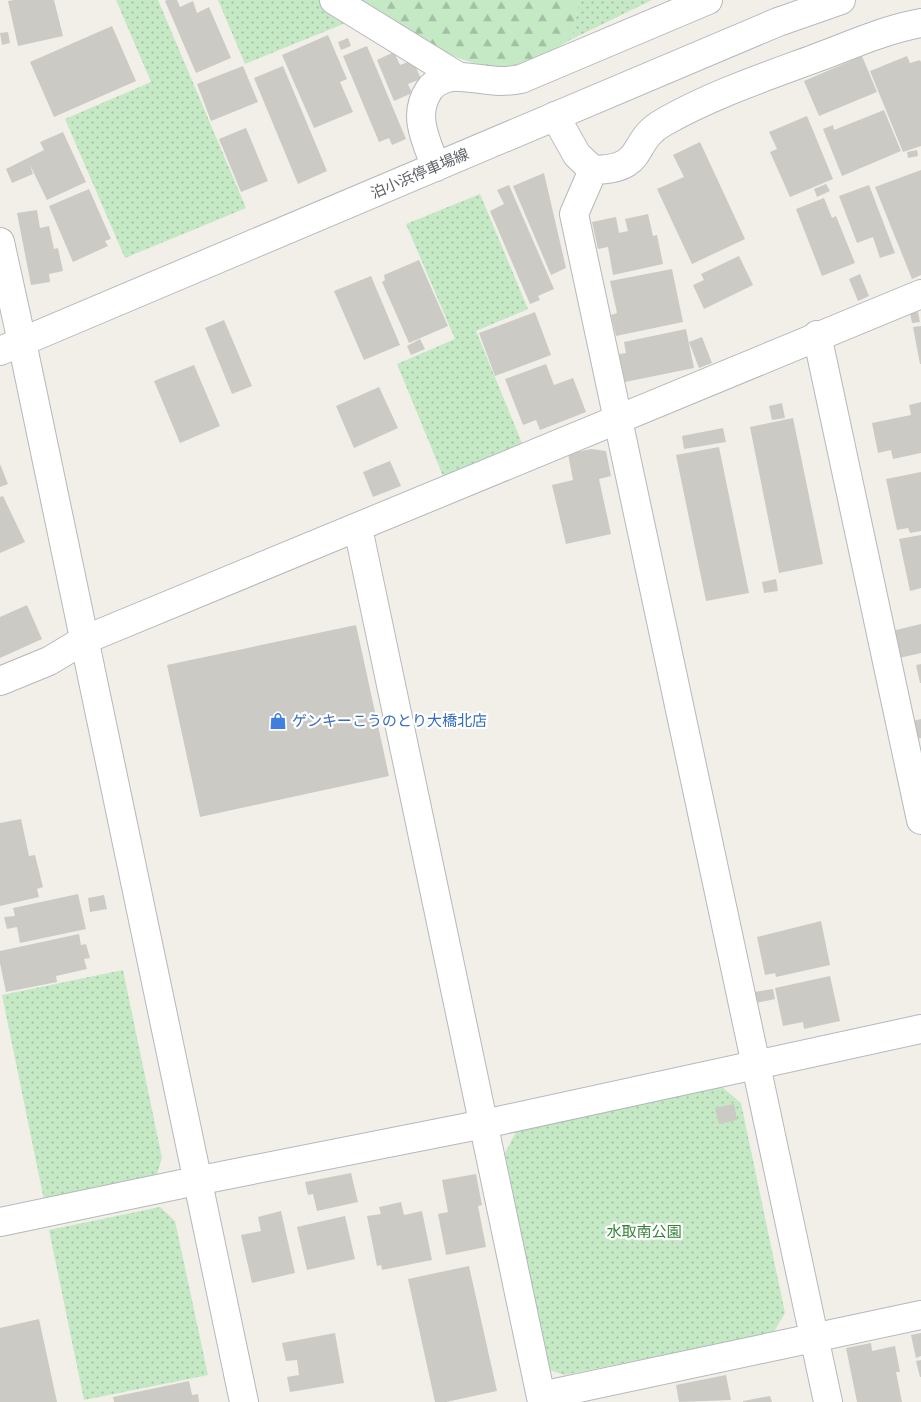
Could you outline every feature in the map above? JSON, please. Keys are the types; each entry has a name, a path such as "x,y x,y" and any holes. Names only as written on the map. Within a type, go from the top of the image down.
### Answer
{"street":[{"path":"334,0 459,77"},
{"path":"436,167 420,118 421,101 432,85 445,78 459,77 502,83 521,79 708,0"},
{"name":"泊小浜停車場線","path":"11,347 778,22 841,0"},
{"path":"556,116 577,155 593,170 612,170 636,157 644,139 663,122 748,83 836,50 921,24"},
{"path":"593,170 574,214 828,1402"},
{"path":"0,242 11,347 84,640 196,1181 244,1402"},
{"path":"0,681 49,661 84,640 358,528 817,335 921,294"},
{"path":"817,335 921,820"},
{"path":"358,528 542,1399 815,1336 921,1315"},
{"path":"0,1222 484,1124 921,1029"}],"green space":[{"path":"116,0 158,0 246,208 125,258 65,119 151,82"},
{"path":"218,0 319,0 353,20 245,64"},
{"path":"357,0 579,0 572,39 530,62 503,67 459,58 437,48 415,37"},
{"path":"579,0 652,0 572,39"},
{"path":"480,194 528,309 476,331 524,448 445,481 397,364 455,339 406,224"},
{"path":"123,970 162,1158 156,1177 44,1200 2,995"},
{"name":"水取南公園","path":"722,1087 741,1103 785,1313 773,1333 564,1375 547,1369 505,1153 516,1132"},
{"path":"160,1207 175,1221 208,1375 84,1400 49,1230"}],"building":[{"path":"54,0 63,36 18,46 8,1"},
{"path":"177,0 180,7 193,1 197,13 209,7 231,58 196,73 165,1"},
{"path":"112,26 136,81 54,117 30,62"},
{"path":"8,32 10,43 2,45 0,33"},
{"path":"328,35 347,79 340,82 353,112 314,128 282,55"},
{"path":"348,38 351,46 341,50 338,42"},
{"path":"367,46 406,139 392,145 389,138 379,142 343,56"},
{"path":"394,52 400,65 413,60 421,79 408,84 412,93 394,101 377,60"},
{"path":"862,56 877,92 819,116 804,81"},
{"path":"907,56 910,63 920,60 921,62 921,146 903,152 870,71"},
{"path":"243,66 258,102 211,121 197,84"},
{"path":"283,66 327,171 298,184 254,78"},
{"path":"884,110 901,151 842,176 823,129 833,125 834,130"},
{"path":"807,116 833,179 790,197 770,152 777,149 769,132"},
{"path":"246,128 268,181 241,192 219,139"},
{"path":"63,132 86,182 47,200 30,165 33,174 12,183 6,169 44,150 40,142"},
{"path":"700,142 745,239 692,264 657,189 684,177 673,155"},
{"path":"917,150 918,156 908,158 907,152"},
{"path":"921,170 921,275 912,279 875,187"},
{"path":"544,173 566,268 551,275 513,186"},
{"path":"826,184 830,191 817,197 814,189"},
{"path":"509,185 554,289 538,296 540,300 530,304 490,211 504,204 497,190"},
{"path":"869,185 895,253 880,258 873,237 857,243 839,196"},
{"path":"89,189 111,239 105,241 108,246 73,262 49,206"},
{"path":"824,198 832,218 836,216 855,263 822,276 796,209"},
{"path":"37,210 40,228 49,226 54,249 58,248 63,271 49,274 50,282 31,285 17,213"},
{"path":"648,214 653,236 657,235 663,264 613,275 608,247 598,249 592,222 616,217 619,233 628,231 625,219"},
{"path":"739,256 753,285 704,309 693,285 704,280 701,274"},
{"path":"419,260 448,326 409,343 382,282 385,280 384,275"},
{"path":"672,269 683,322 616,336 611,315 617,313 610,281"},
{"path":"860,274 869,296 858,301 849,279"},
{"path":"371,276 400,345 364,360 334,291"},
{"path":"535,312 551,355 495,376 479,333"},
{"path":"918,312 920,322 912,323 910,313"},
{"path":"224,320 252,386 232,394 205,328"},
{"path":"921,326 921,364 920,364 913,327"},
{"path":"686,329 694,368 625,382 619,354 626,353 624,342"},
{"path":"702,337 712,363 699,368 689,342"},
{"path":"420,339 425,349 411,355 407,346"},
{"path":"546,364 554,385 573,378 586,412 540,430 536,420 523,425 505,379"},
{"path":"194,365 220,426 180,443 154,381"},
{"path":"379,387 398,428 354,448 336,406"},
{"path":"921,402 921,453 893,459 891,450 878,453 872,423 911,415 909,405"},
{"path":"782,403 785,418 772,420 769,406"},
{"path":"793,418 823,564 779,573 750,427"},
{"path":"723,428 726,442 684,449 682,436"},
{"path":"719,447 749,593 706,601 676,455"},
{"path":"591,449 606,451 611,476 599,479 611,534 566,544 552,485 573,480 568,454"},
{"path":"390,461 401,486 373,497 363,472"},
{"path":"0,464 8,484 0,487"},
{"path":"921,472 921,531 910,533 908,528 897,530 886,479"},
{"path":"3,496 25,542 0,553 0,497"},
{"path":"921,535 921,588 910,591 899,539"},
{"path":"776,579 778,591 764,593 762,582"},
{"path":"27,605 42,639 0,658 0,617"},
{"path":"921,624 921,653 899,658 892,631"},
{"name":"ゲンキーこうのとり大橋北店","path":"356,625 389,776 200,817 167,665"},
{"path":"921,664 921,683 920,683 916,665"},
{"path":"921,719 921,738 917,739 913,721"},
{"path":"21,819 29,856 35,855 43,887 37,889 39,897 0,906 0,823"},
{"path":"78,894 86,929 20,943 17,927 7,929 4,917 15,916 13,908"},
{"path":"104,895 107,909 90,912 88,898"},
{"path":"821,921 830,965 776,977 775,973 765,975 757,937"},
{"path":"79,934 81,945 86,944 90,958 84,959 87,969 56,976 57,982 6,992 0,963 0,951"},
{"path":"830,976 840,1021 804,1029 803,1022 783,1026 775,988"},
{"path":"773,989 775,999 756,1003 754,992"},
{"path":"734,1104 737,1120 719,1124 715,1108"},
{"path":"351,1173 358,1202 317,1211 313,1194 308,1195 305,1182"},
{"path":"476,1174 482,1205 478,1206 486,1247 446,1255 438,1214 448,1212 442,1180"},
{"path":"401,1202 404,1215 422,1211 432,1260 382,1270 381,1265 377,1266 367,1216 381,1214 379,1207"},
{"path":"281,1211 295,1273 252,1283 241,1235 261,1231 258,1217"},
{"path":"345,1216 355,1259 307,1270 297,1227"},
{"path":"469,1266 497,1391 446,1402 435,1402 408,1279"},
{"path":"39,1319 57,1402 0,1402 0,1328"},
{"path":"335,1333 344,1383 290,1392 287,1377 299,1375 297,1360 286,1361 282,1343"},
{"path":"921,1333 921,1356 916,1358 911,1335"},
{"path":"871,1343 872,1351 895,1346 900,1372 896,1372 902,1402 857,1402 846,1348"},
{"path":"921,1360 921,1377 920,1377 916,1361"},
{"path":"726,1375 731,1400 679,1402 676,1385"},
{"path":"189,1381 192,1395 198,1394 199,1402 114,1402 113,1397"},
{"path":"770,1396 772,1402 743,1402 743,1401"}],"place":[{"name":"ゲンキーこうのとり大橋北店","path":"278,721"}]}
